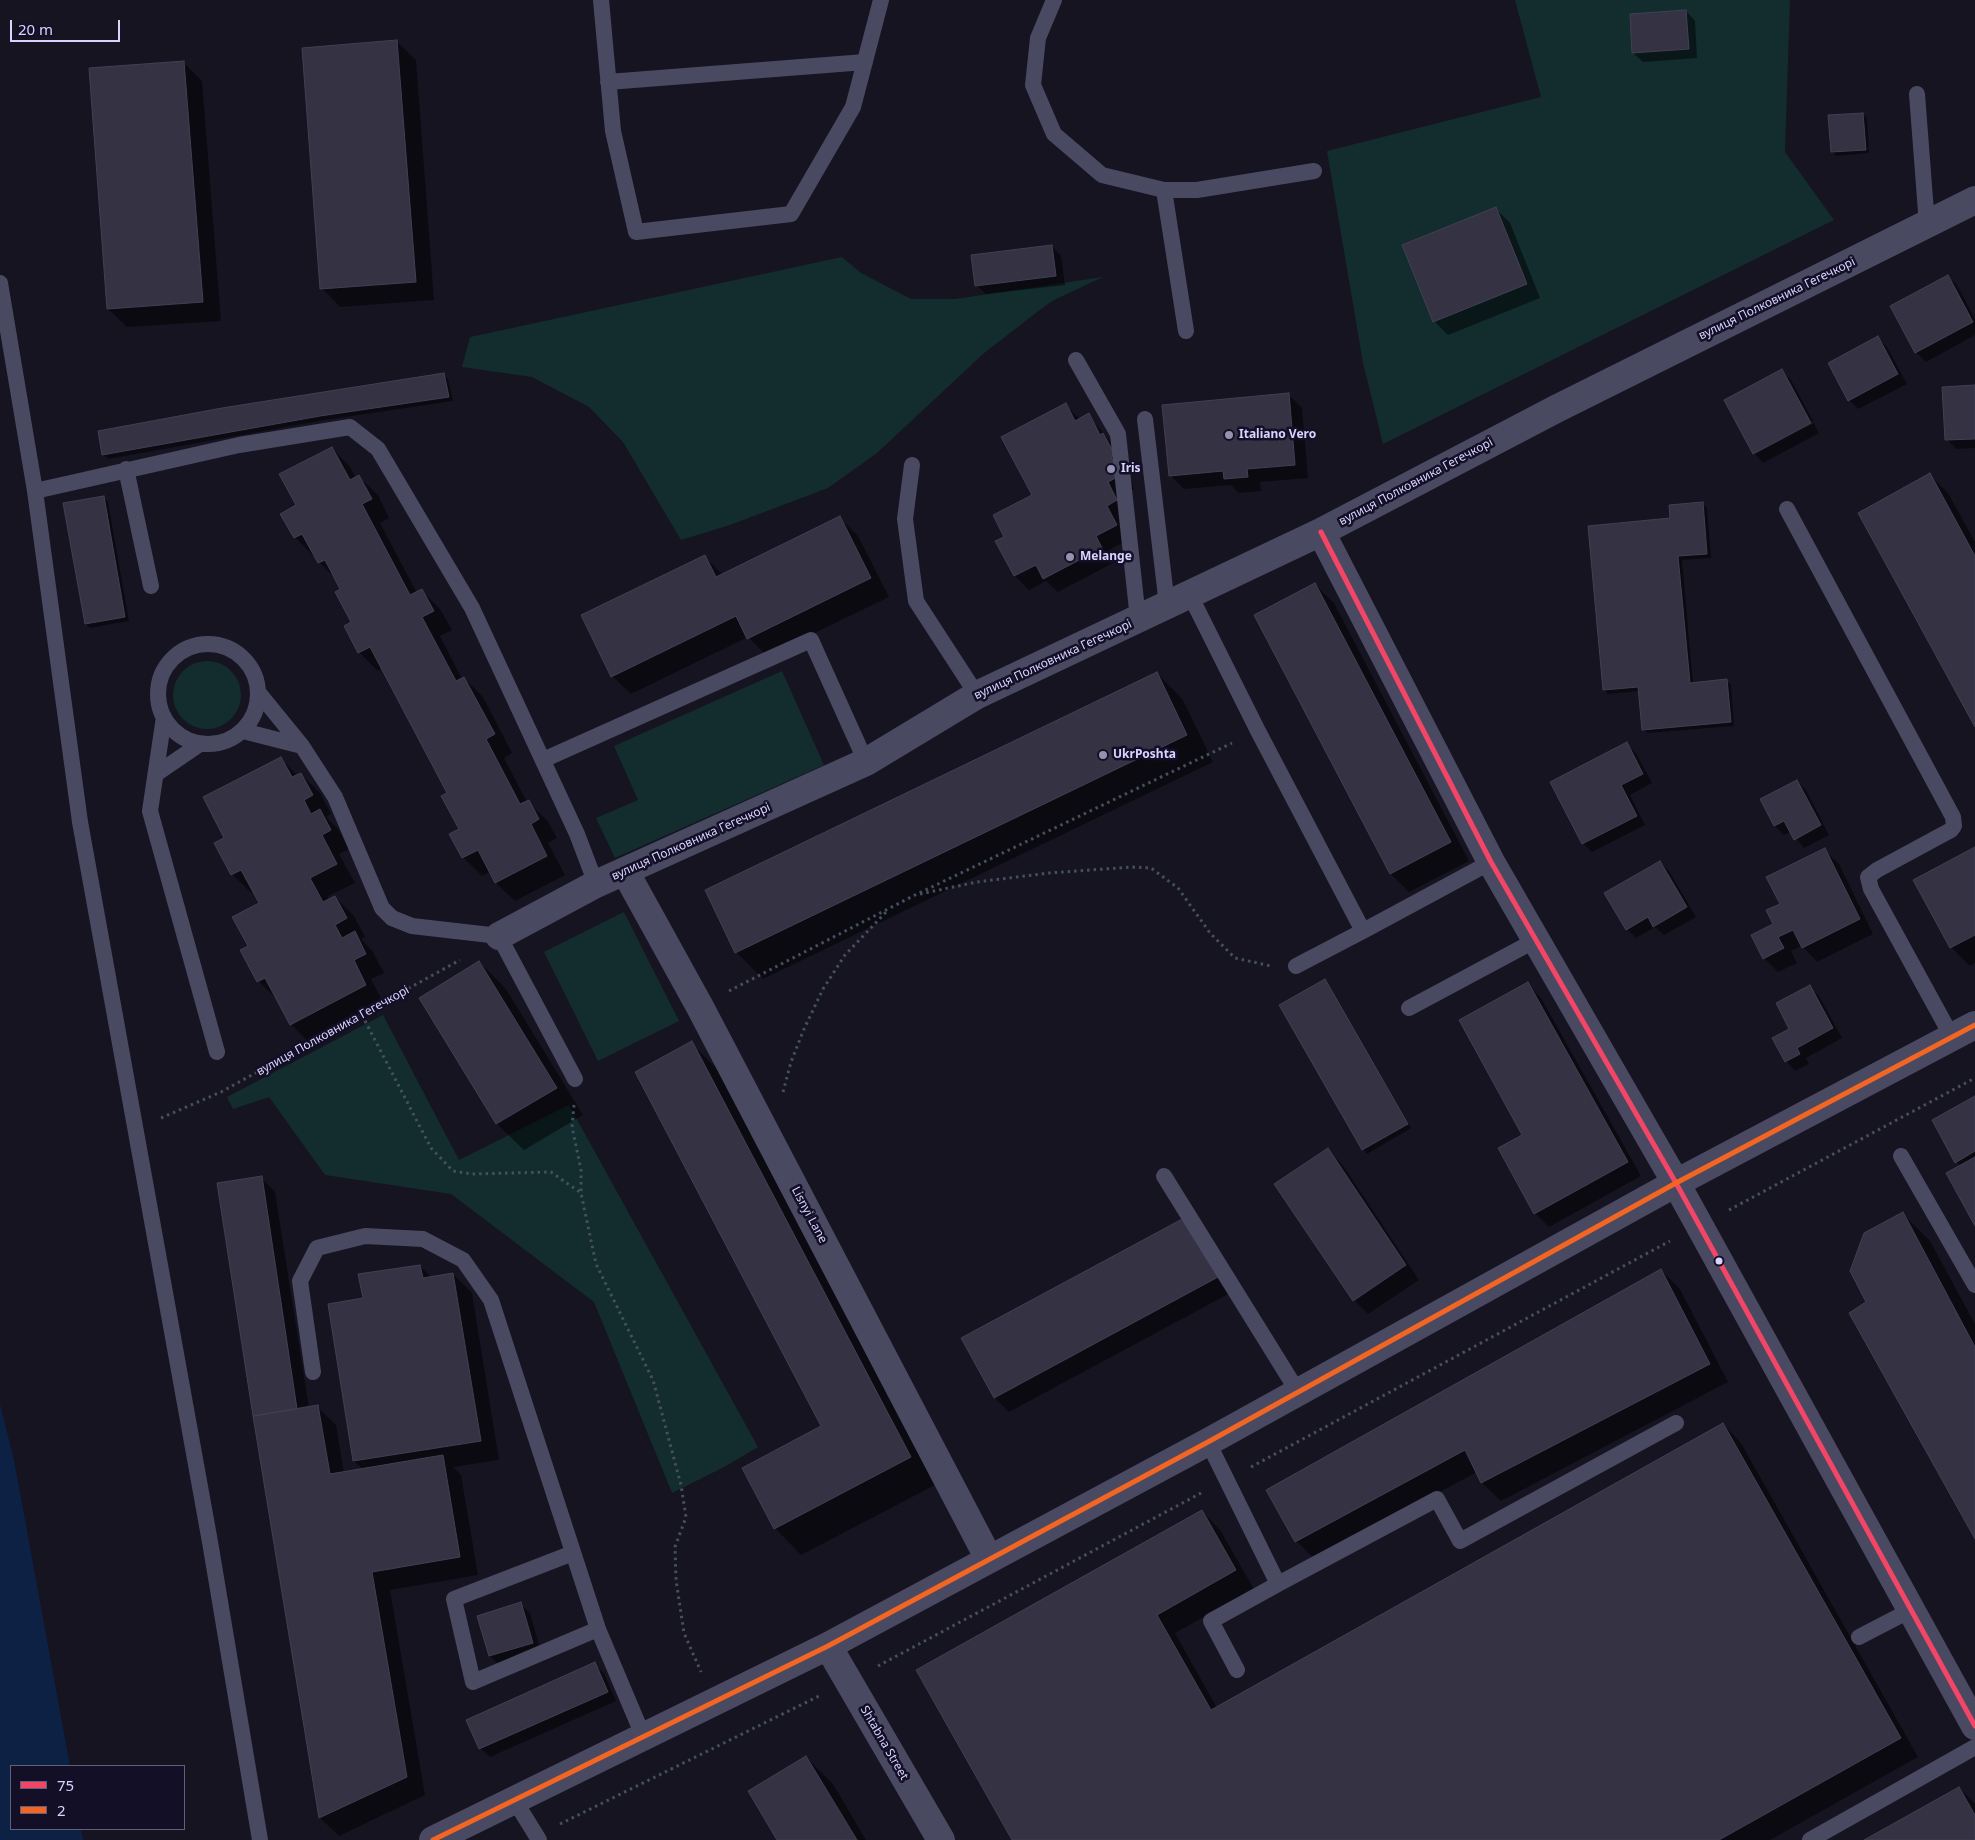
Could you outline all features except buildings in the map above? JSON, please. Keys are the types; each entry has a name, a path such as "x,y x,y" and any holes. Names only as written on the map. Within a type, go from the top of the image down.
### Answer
{"street":[{"name":"вулиця Полковника Гегечкорі","path":"499,936 596,884 626,873 866,762 977,695 1321,532 1556,409 1975,200"},
{"path":"1321,532 1491,862 1676,1183 1975,1726"},
{"name":"Lisnyi Lane","path":"626,873 700,1007 989,1559"},
{"path":"433,1840 828,1646 1208,1442 1676,1183 1964,1031"},
{"name":"Shtabna Street","path":"828,1646 941,1840"}],"lane":[{"path":"601,0 613,131 636,232 791,214 853,108 881,0"},
{"path":"1054,0 1038,38 1034,85 1054,134 1102,175 1164,190 1197,190 1314,171"},
{"path":"608,82 865,62"},
{"path":"1917,94 1927,225"},
{"path":"1164,190 1186,331"},
{"path":"0,283 35,491 80,822 210,1542 260,1840"},
{"path":"1076,360 1118,434 1138,619"},
{"path":"1144,419 1179,600 1258,731 1363,931"},
{"path":"35,491 126,469 239,446 350,428 378,449 472,608 543,760 596,884"},
{"path":"912,465 905,519 916,601 977,695"},
{"path":"126,469 151,586"},
{"path":"1787,509 1953,817 1954,826 1951,830 1877,870 1868,877 1870,889 1964,1031"},
{"path":"543,760 810,640 866,762"},
{"path":"203,645 219,646 234,652 251,669 258,692 257,706 252,719 243,730 230,739 216,744 200,744 186,739 173,730 164,717 159,702 159,686 164,671 174,658 195,647 203,645"},
{"path":"258,692 302,746 334,797 376,896 392,918 412,926 499,936 575,1079"},
{"path":"164,717 150,811 217,1052"},
{"path":"243,730 302,746"},
{"path":"156,774 200,744"},
{"path":"1296,966 1491,862"},
{"path":"1409,1008 1536,940"},
{"path":"1901,1156 1975,1285"},
{"path":"1164,1176 1298,1392"},
{"path":"313,1372 300,1281 317,1248 365,1236 423,1239 463,1260 491,1300 598,1629 644,1738"},
{"path":"1237,1670 1211,1621 1437,1499 1460,1541 1676,1423"},
{"path":"1208,1442 1278,1584"},
{"path":"573,1553 454,1599 473,1682 598,1629"},
{"path":"1859,1637 1912,1610"},
{"path":"1810,1840 1975,1747"},
{"path":"515,1800 538,1838"}],"path":[{"path":"700,1007 915,895 1258,731"},
{"path":"915,895 977,882 1049,873 1132,867 1151,868 1178,888 1210,933 1235,958 1266,966 1296,966"},
{"path":"782,1095 797,1046 824,989 845,955 890,908"},
{"name":"вулиця Полковника Гегечкорі","path":"136,1129 221,1092 362,1015 499,936"},
{"path":"362,1015 431,1148 453,1171 490,1174 514,1171 551,1172 581,1193"},
{"path":"538,1838 848,1682 1975,1078"},
{"path":"575,1079 572,1127 581,1170 581,1193 596,1264 653,1380 681,1485 686,1517 675,1547 676,1580 684,1633 701,1672"}],"green space":[{"path":"1515,0 1790,0 1785,152 1834,220 1383,444 1363,363 1327,151 1541,97"},
{"path":"842,257 861,273 911,299 955,299 1103,277 1054,300 1041,309 983,354 877,453 828,488 730,525 681,540 623,442 589,407 532,377 462,367 470,337"},
{"path":"200,661 214,661 226,666 236,676 241,688 241,702 236,714 226,724 214,729 200,729 188,724 178,714 173,702 173,688 178,676 188,666"},
{"path":"782,671 824,765 615,858 596,818 638,800 614,746"},
{"path":"624,912 679,1021 598,1061 544,952"},
{"path":"383,1015 459,1160 569,1105 758,1447 726,1466 672,1493 594,1302 451,1194 325,1175 269,1097 233,1109 227,1097"}],"water":[{"path":"0,1404 14,1460 70,1765 10,1765 10,1830 81,1830 83,1840 0,1840"}],"transit line":[{"name":"75","path":"1321,532 1491,862 1676,1183 1975,1726"},
{"name":"2","path":"433,1840 828,1646 1208,1442 1676,1183 1975,1025"}],"place":[{"name":"Italiano Vero","path":"1229,435"},
{"name":"Iris","path":"1111,469"},
{"name":"Melange","path":"1070,557"},
{"name":"UkrPoshta","path":"1103,755"}]}
